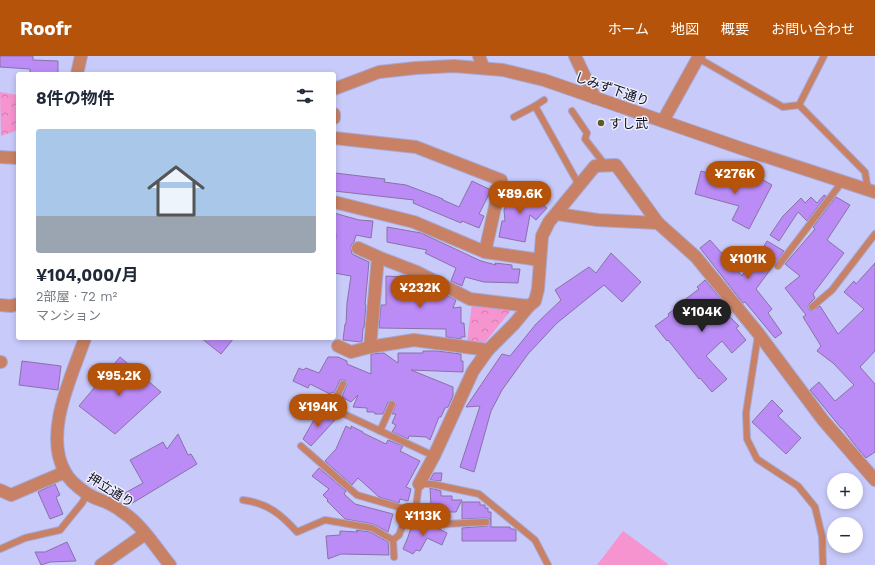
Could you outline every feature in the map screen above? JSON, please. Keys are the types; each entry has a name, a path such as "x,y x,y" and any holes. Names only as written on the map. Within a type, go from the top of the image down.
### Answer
{"street":[{"path":"77,72 82,56"},
{"path":"575,56 595,98"},
{"path":"663,121 698,57"},
{"name":"しみず下通り","path":"336,88 379,72 454,66 481,62 503,70 544,80 872,191"},
{"path":"336,138 416,147 501,180 485,252"},
{"path":"0,157 16,158"},
{"path":"419,484 434,456 473,371 488,350 535,301 538,289 542,236 549,222 595,166 616,165 658,223 696,257 758,333 823,420 875,480"},
{"path":"336,202 414,222 485,252 540,260"},
{"path":"557,214 598,220 658,223"},
{"path":"358,248 417,272 470,299 529,306"},
{"path":"370,347 378,257"},
{"path":"0,305 11,306 16,305"},
{"name":"押立通り","path":"84,340 64,398 57,426 57,450 65,472 74,483 87,494 110,504 125,514 145,534 170,565"},
{"path":"338,346 350,352 370,347 414,340 488,350"},
{"path":"0,503 5,493 65,472"},
{"path":"101,565 145,534"}],"lane":[{"path":"799,104 824,56"},
{"path":"698,57 784,107 799,104"},
{"path":"514,117 544,100"},
{"path":"799,104 865,172 872,191"},
{"path":"535,106 579,185"},
{"path":"572,111 588,133 585,139 606,166"},
{"path":"778,266 842,182"},
{"path":"812,307 832,290 875,234"},
{"path":"758,333 746,413 747,439 757,459 798,486 815,507 822,536 824,565"},
{"path":"343,384 332,408 434,456"},
{"path":"380,430 392,404"},
{"path":"301,446 357,495 412,511 445,524 486,522"},
{"path":"393,540 399,535 405,519 416,507 419,484 432,484 479,494 535,540 548,565"},
{"path":"0,549 25,538 60,530 82,503 87,494"},
{"path":"243,500 255,501 273,510 288,522 297,532 325,520 372,528 393,540"},
{"path":"393,540 394,557"}],"green space":[{"path":"0,92 16,95 16,131 1,136"},
{"path":"472,304 512,309 482,346 467,342"},
{"path":"623,531 668,564 597,565"}],"building":[{"path":"0,56 33,56 33,60 58,61 58,72 30,72 30,69 0,67"},
{"path":"701,171 751,185 756,176 772,185 749,229 732,220 739,206 695,194"},
{"path":"336,173 385,179 384,182 406,185 443,199 459,207 472,181 491,190 479,214 484,216 479,228 462,221 461,223 413,203 414,200 336,191"},
{"path":"517,185 530,195 531,194 547,208 536,220 530,215 525,242 499,237 502,221 505,221 504,210"},
{"path":"824,195 826,196 807,221 798,212 779,241 770,235 783,216 801,198 805,203 811,197 817,203"},
{"path":"836,197 850,205 827,240 844,253 813,294 815,298 808,307 809,310 812,311 820,306 838,334 864,309 844,292 854,281 856,284 875,263 875,351 860,367 875,384 875,452 866,458 810,390 819,382 835,401 854,385 833,363 817,351 821,346 803,317 806,315 785,288 800,276 785,264 815,229 813,227"},
{"path":"336,214 359,220 373,221 371,238 356,235 354,242 351,245 352,254 369,262 364,328 361,342 343,340 351,276 336,273"},
{"path":"387,227 421,233 481,261 496,265 495,263 512,265 512,269 520,269 518,283 484,282 465,277 462,286 451,281 456,268 425,253 427,250 387,242"},
{"path":"710,240 742,276 755,256 758,259 766,247 764,246 767,241 784,251 756,289 772,309 768,313 782,333 775,338 745,302 743,303 700,248"},
{"path":"611,253 641,282 622,302 604,285 557,323 528,354 502,390 491,411 474,472 460,467 480,406 466,407 502,354 510,356 536,324 561,300 555,290 589,267 596,273"},
{"path":"386,276 403,277 403,282 416,282 416,286 427,286 432,291 438,291 456,300 453,308 461,307 461,323 464,323 465,337 461,337 461,339 446,337 446,329 379,328 381,305 386,305"},
{"path":"705,280 732,312 728,315 739,326 736,328 746,340 732,353 722,341 706,356 727,379 712,392 700,378 699,379 655,326 669,316 668,314 699,289 697,287"},
{"path":"204,340 232,340 221,354"},
{"path":"423,351 461,354 461,361 463,361 463,372 411,370 453,387 453,396 448,407 445,408 441,417 439,417 430,440 426,437 409,436 408,439 392,432 396,425 392,423 396,414 392,414 396,404 393,400 388,402 383,414 375,414 374,412 367,412 367,408 353,407 358,395 351,402 342,397 347,384 345,380 340,380 334,393 332,392 330,394 310,384 308,388 293,381 299,368 303,370 306,368 319,373 328,357 338,357 347,361 347,364 371,374 371,354 384,353 398,363 398,353 423,353"},
{"path":"120,357 161,392 115,434 79,406"},
{"path":"22,361 61,366 58,390 19,385"},
{"path":"772,400 783,411 778,416 801,438 786,454 752,422"},
{"path":"319,411 335,420 311,446 303,439"},
{"path":"346,426 351,429 351,426 386,444 388,440 403,446 400,451 420,461 406,487 411,489 408,501 400,499 399,503 379,497 358,478 352,485 325,461 336,449"},
{"path":"178,434 188,455 191,454 197,464 131,504 125,493 143,483 130,460 163,442 167,449"},
{"path":"319,468 346,491 344,494 355,504 393,514 388,532 373,524 345,519 323,495 329,489 312,476"},
{"path":"434,473 442,473 441,481 430,480"},
{"path":"55,484 60,495 56,497 63,514 50,519 38,492"},
{"path":"430,488 441,491 441,496 452,496 452,500 462,500 456,512 426,512 431,506"},
{"path":"462,502 480,502 480,505 485,505 485,508 488,508 488,512 491,512 491,527 510,527 511,529 516,530 516,541 462,541 462,528 487,526 490,519 462,519"},
{"path":"418,523 435,527 447,533 442,545 427,538 420,551 416,550 413,554 403,549 412,525 416,525"},
{"path":"356,530 370,532 388,542 389,555 341,554 328,559 326,536 340,535 340,531 358,532"},
{"path":"67,542 76,561 50,562 41,565 35,552 45,552"}],"place":[{"name":"すし武","path":"601,123"}]}
